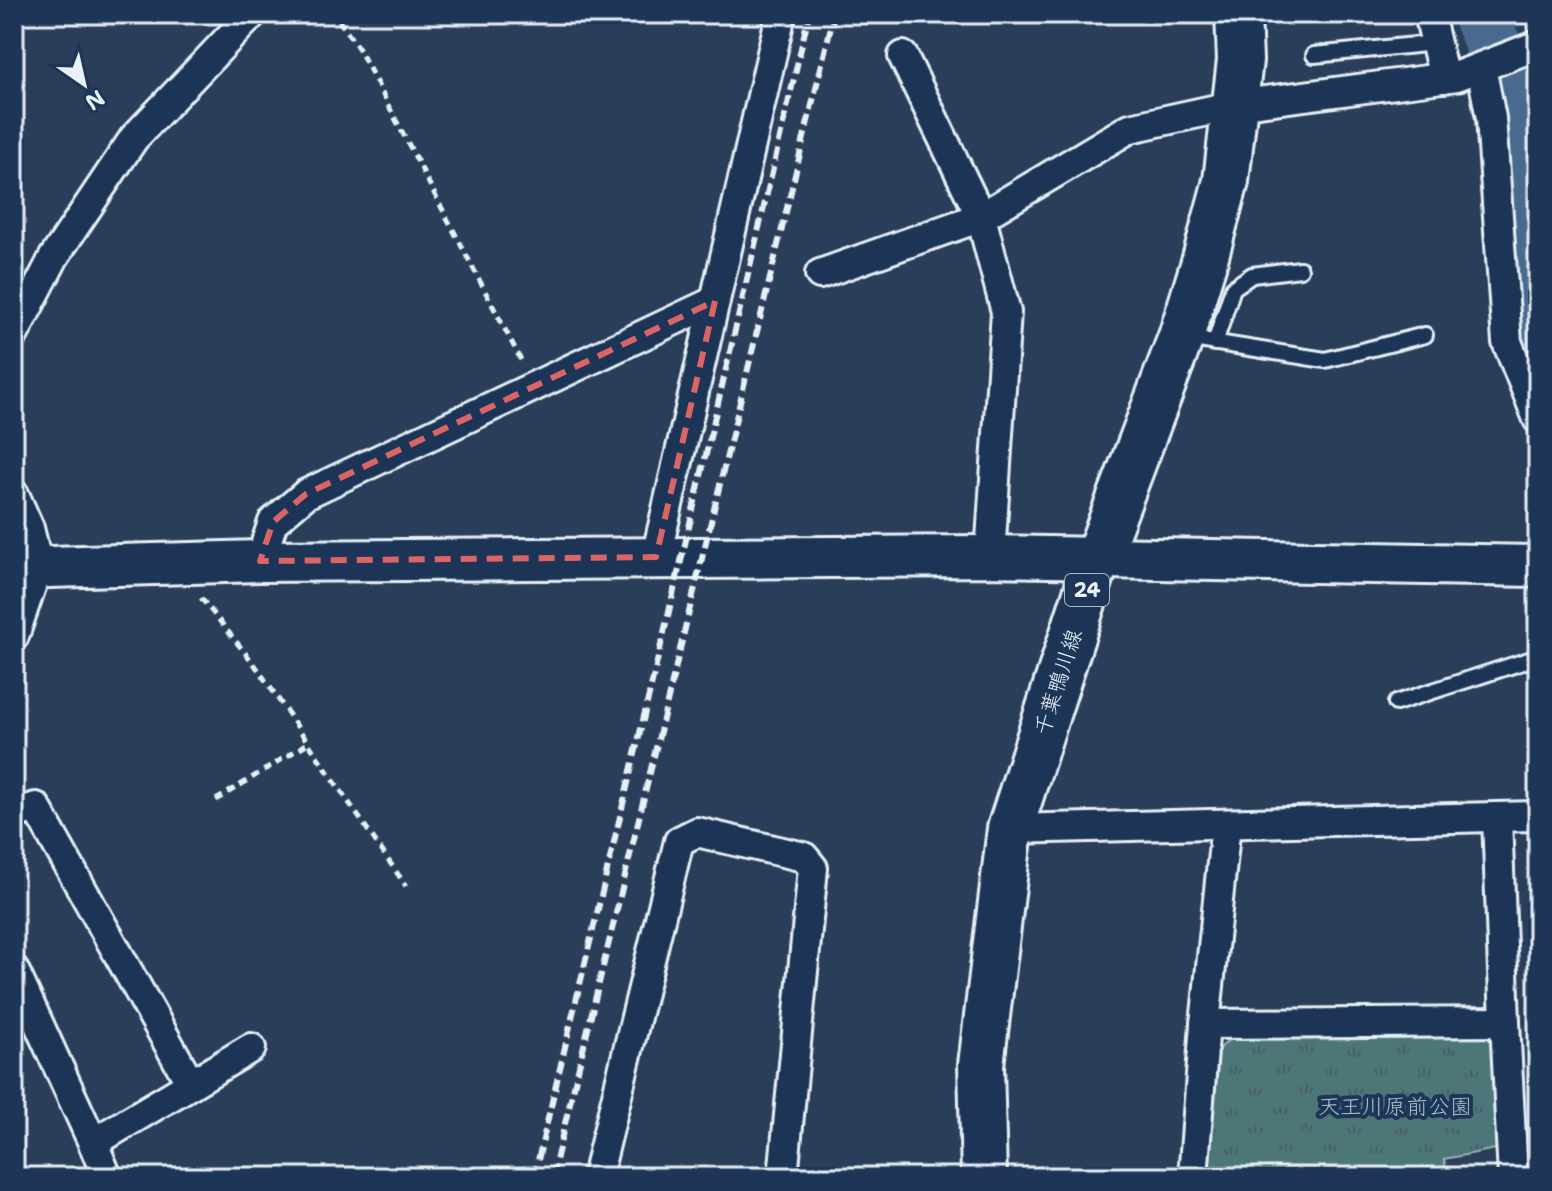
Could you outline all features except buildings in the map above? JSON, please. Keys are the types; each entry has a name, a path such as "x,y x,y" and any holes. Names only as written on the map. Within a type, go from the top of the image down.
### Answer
{"main road":[{"name":"千葉鴨川線","path":"984,1177 981,1065 1010,829 1098,556 1198,340 1205,259 1226,181 1240,60 1238,14"}],"street":[{"path":"14,334 54,257 134,138 252,14"},
{"path":"656,557 781,14"},
{"path":"1429,14 1444,78"},
{"path":"820,274 981,217 1130,128 1235,105 1457,76 1538,45"},
{"path":"903,56 981,217 1006,312 990,556"},
{"path":"1481,67 1491,118 1507,342 1538,419"},
{"path":"260,561 273,522 306,494 715,301"},
{"path":"14,494 29,528 14,636"},
{"path":"26,567 260,561 990,556 1538,566"},
{"path":"14,814 36,807 191,1084"},
{"path":"1010,829 1538,816"},
{"path":"1497,818 1513,1177"},
{"path":"1193,1177 1226,824"},
{"path":"597,1177 679,841 697,832 804,857 813,868 783,1177"},
{"path":"14,970 107,1177"},
{"path":"1205,1024 1505,1022"},
{"path":"93,1143 251,1048"}],"lane":[{"path":"1314,55 1436,43"},
{"path":"1300,269 1252,275 1233,288 1198,340 1325,360 1425,335"},
{"path":"1396,703 1538,657"}],"path":[{"path":"327,14 339,16 359,49 535,386"},
{"path":"173,563 255,665 406,886"},
{"path":"216,800 308,743"}],"highlighted area":[{"path":"715,301 656,557 260,561 273,522 306,494"}],"green space":[{"name":"天王川原前公園","path":"1483,1033 1494,1045 1496,1149 1444,1159 1447,1177 1205,1177 1219,1049 1229,1040"}],"waterway":[{"path":"1480,14 1506,76 1530,330 1538,354"}],"railway":[{"path":"534,1177 809,14"},
{"path":"552,1177 834,14"}]}
